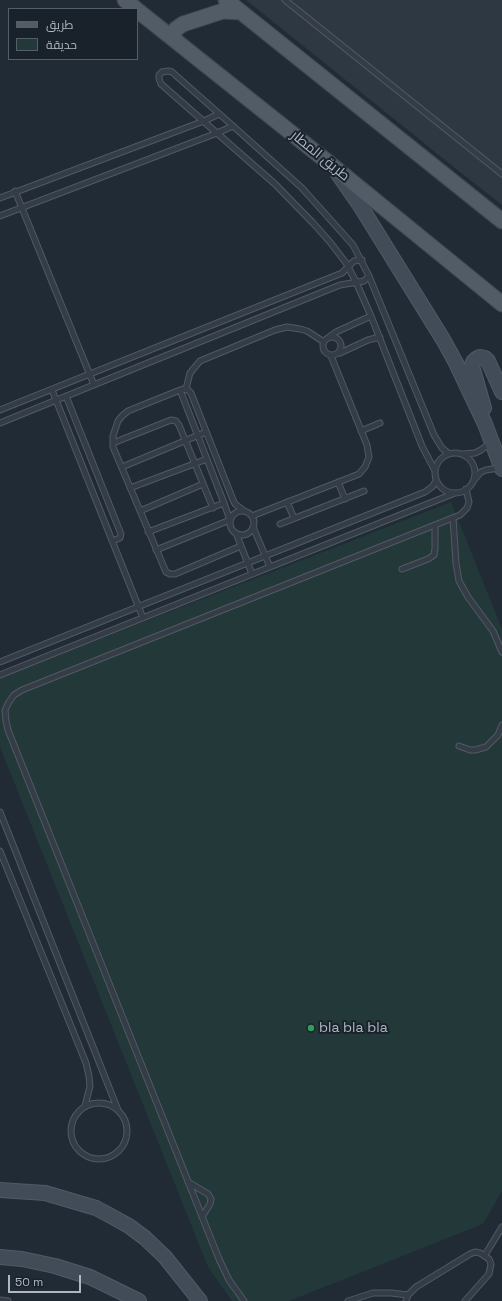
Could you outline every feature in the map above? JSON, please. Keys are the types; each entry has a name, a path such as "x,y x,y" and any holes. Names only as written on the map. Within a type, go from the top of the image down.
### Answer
{"main road":[{"name":"طريق المطار","path":"125,0 136,8"},
{"path":"226,0 502,221"},
{"name":"طريق المطار","path":"138,10 502,304"},
{"path":"172,37 176,29 183,24 223,11 241,12"}],"street":[{"path":"329,163 361,207 456,363 485,424 502,468"},
{"path":"485,424 484,405 472,366 476,359 480,357 485,358 502,392"},
{"path":"0,1190 22,1190 45,1193 96,1208 111,1216 129,1226 145,1238 165,1257 200,1301"},
{"path":"0,1257 22,1259 76,1272 124,1292 139,1301"}],"lane":[{"path":"285,0 502,174"},
{"path":"448,454 442,448 434,435 370,276 353,245 344,233 307,194 233,126 172,72 168,70 162,72 159,79 161,84 290,199 330,242 348,267 380,337 422,446 435,471 436,481 444,489 460,492 466,489 481,472 491,468 502,468"},
{"path":"0,198 219,114"},
{"path":"0,216 233,126"},
{"path":"15,191 94,385"},
{"path":"0,410 342,273 354,261 362,260"},
{"path":"0,423 340,285 364,281 370,276"},
{"path":"252,516 359,474 365,467 368,451 361,431 331,356 328,355 323,349 324,342 336,332 361,322 371,316"},
{"path":"186,389 190,373 200,361 275,330 287,327 300,329 307,331 324,342"},
{"path":"329,337 339,340 342,347 339,353"},
{"path":"331,356 368,340 380,337"},
{"path":"241,546 173,574 164,570 113,443 113,436 118,421 125,413 180,390 186,389 191,393 233,500 238,507 248,512 252,516 254,523 253,527 270,567"},
{"path":"52,390 143,618"},
{"path":"180,390 224,503 230,520 230,528 236,533 244,535 253,527"},
{"path":"66,396 121,534 120,538 112,541"},
{"path":"113,443 173,420 178,422 213,508"},
{"path":"361,431 380,423"},
{"path":"122,467 206,432"},
{"path":"435,471 439,460 448,454 475,453 487,446 492,440"},
{"path":"461,454 467,457 474,467 475,474 473,480"},
{"path":"130,488 207,459"},
{"path":"0,662 425,492 432,487 436,481"},
{"path":"338,482 345,499"},
{"path":"140,511 203,484"},
{"path":"244,1301 229,1280 222,1266 202,1217 11,737 6,721 5,710 14,695 22,690 453,518 464,512 467,508 469,502 466,489"},
{"path":"280,524 364,492"},
{"path":"0,675 454,492"},
{"path":"287,502 294,518"},
{"path":"148,532 224,503"},
{"path":"156,550 230,520 233,514 239,510 243,510"},
{"path":"453,518 456,563 459,581 468,597 493,631 502,652"},
{"path":"402,568 428,560 434,555 435,525"},
{"path":"236,533 252,574"},
{"path":"459,746 470,750 486,747 495,740 502,725"},
{"path":"0,812 118,1110 126,1123 127,1131 122,1146 117,1152 110,1156 103,1159 95,1159 88,1157 75,1147 72,1140 71,1124 79,1110 92,1103 106,1103 118,1110"},
{"path":"0,851 86,1063 90,1086 85,1106"},
{"path":"188,1182 208,1194 211,1199 210,1204 202,1217"},
{"path":"485,1255 502,1227"},
{"path":"406,1301 408,1296 416,1287 470,1254 475,1252 485,1255 491,1264 489,1274 465,1301"},
{"path":"348,1301 373,1293 391,1292 408,1296"},
{"path":"0,1300 8,1301"}],"shaded area":[{"path":"246,0 502,0 502,205 455,168"}],"green space":[{"path":"451,502 502,629 502,1191 483,1224 289,1301 232,1301 208,1267 0,747 0,678"}],"place":[{"name":"bla bla bla","path":"311,1028"}]}
